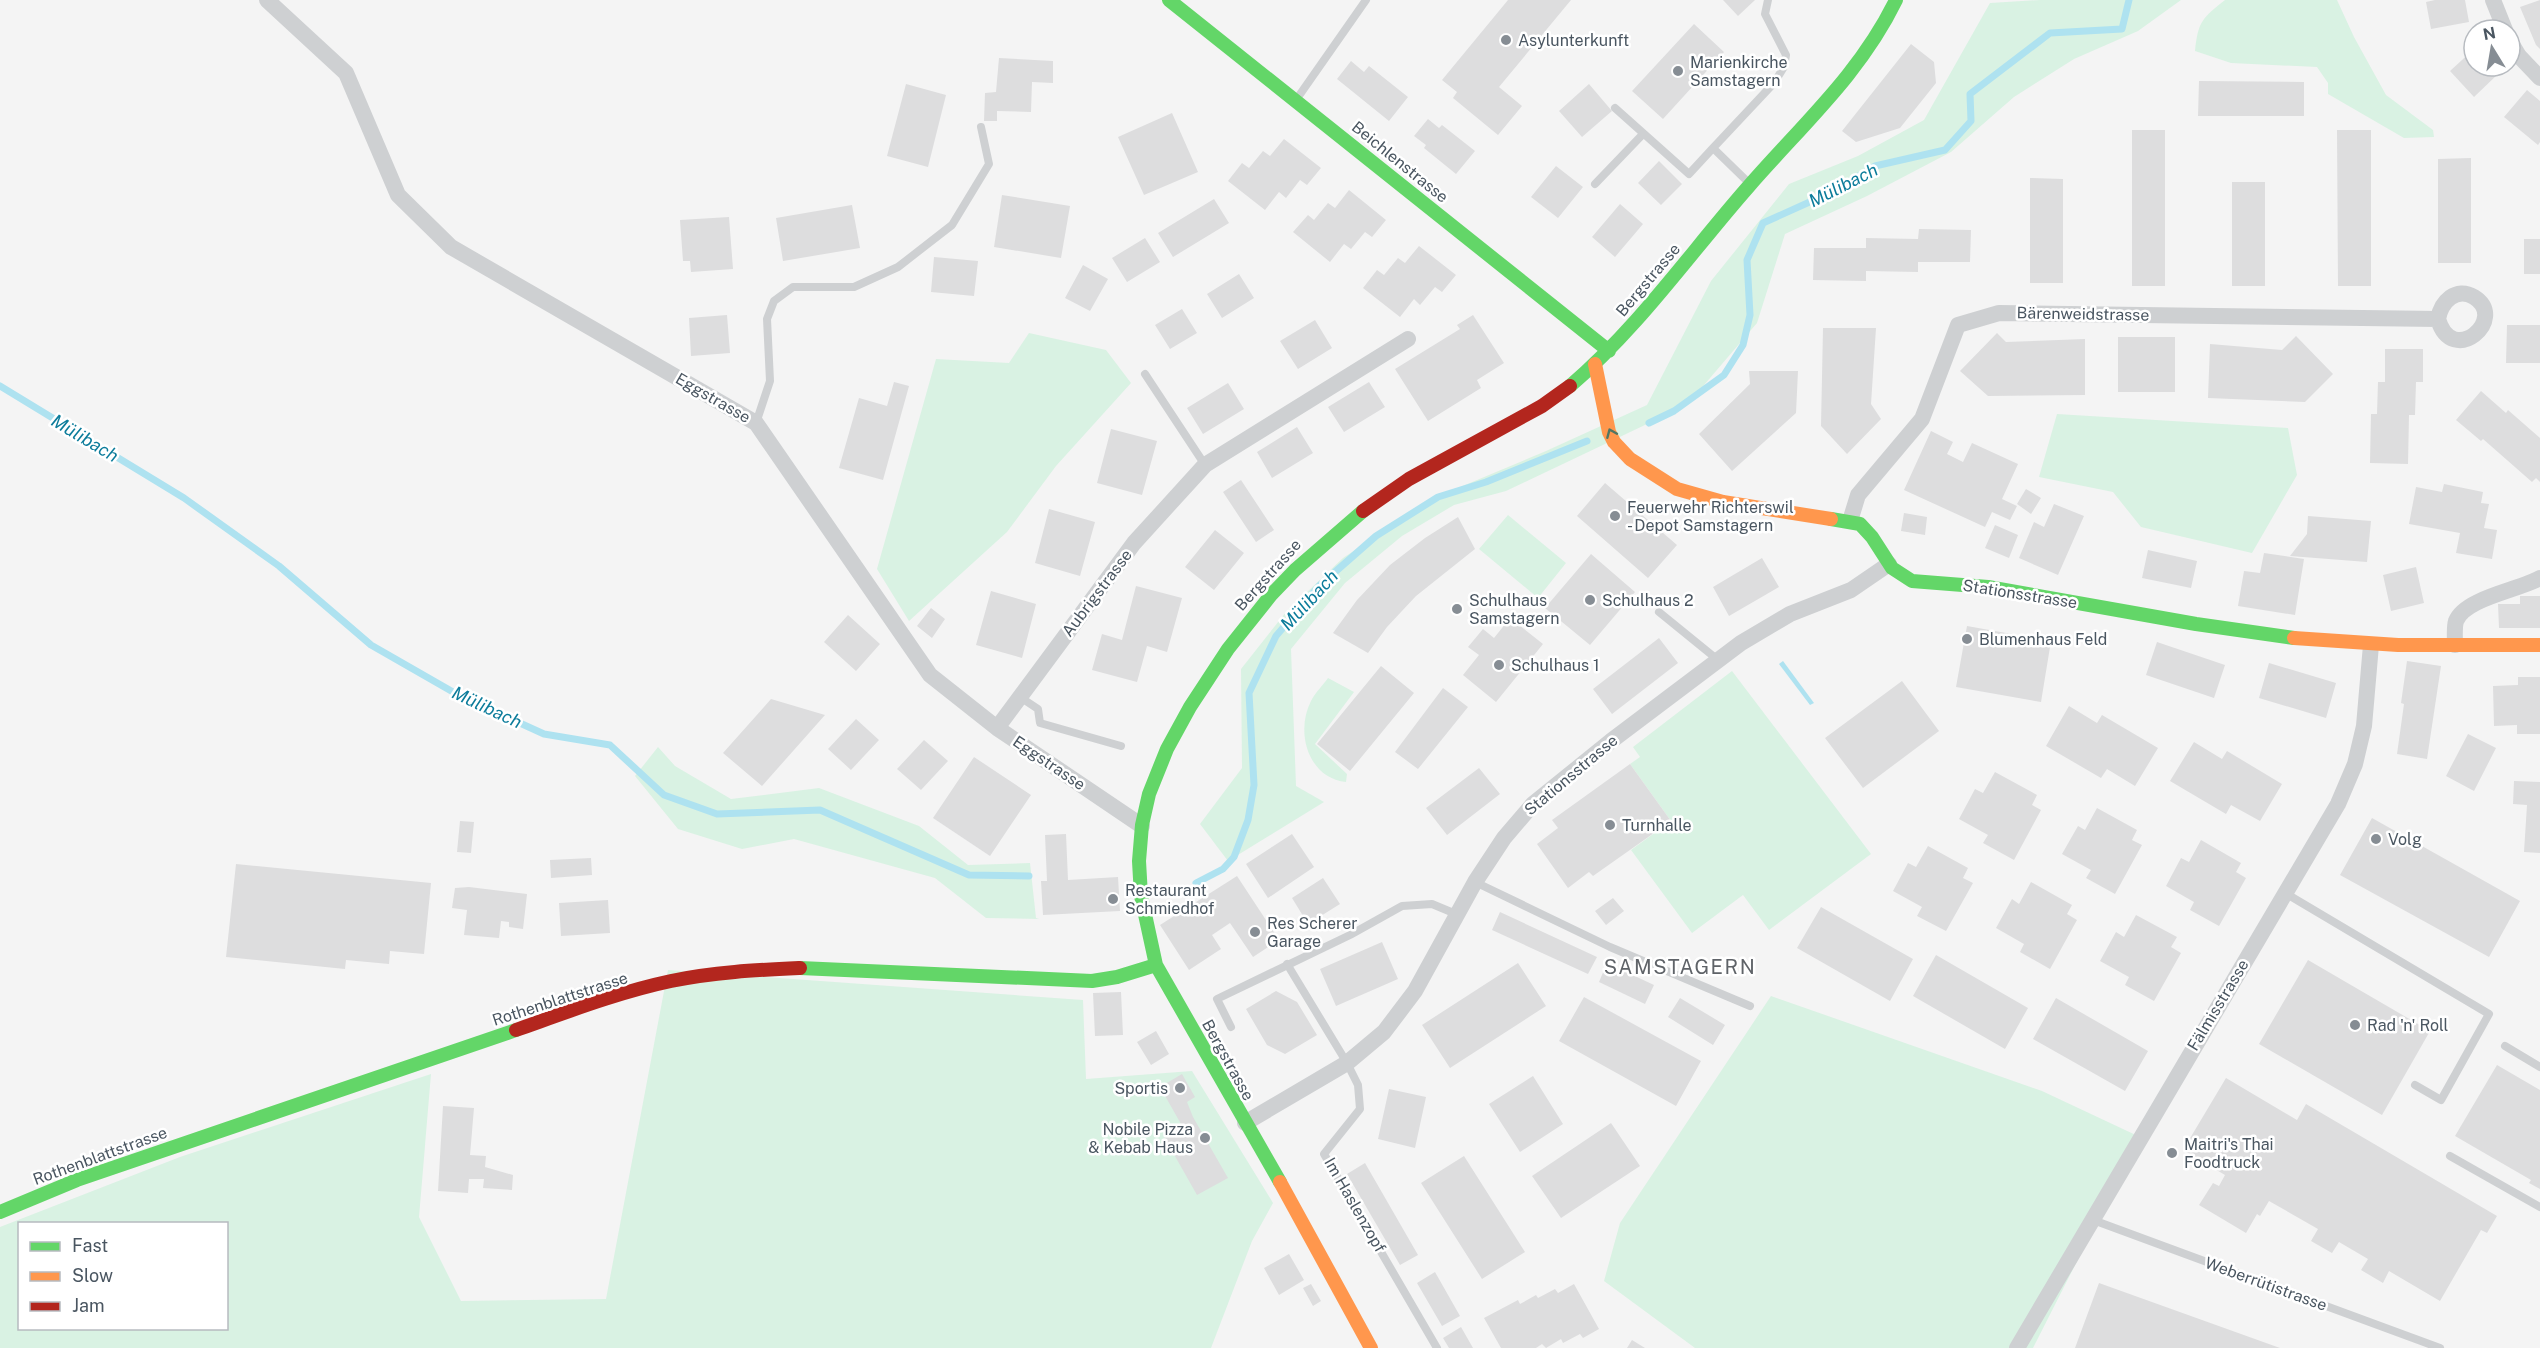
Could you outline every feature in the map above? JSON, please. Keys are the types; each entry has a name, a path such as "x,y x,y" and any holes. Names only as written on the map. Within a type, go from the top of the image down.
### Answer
{"street":[{"name":"Eggstrasse","path":"267,0 346,73 398,195 451,247 756,423 930,675 997,728 1142,826"},
{"name":"Beichlenstrasse","path":"1169,0 1609,351"},
{"name":"Bergstrasse","path":"1371,1348 1299,1215 1156,965 1145,931 1140,875 1142,826 1154,778 1171,740 1222,655 1251,617 1319,544 1376,500 1561,393 1609,351 1750,185 1861,62 1880,33 1896,0"},
{"path":"2493,0 2500,18"},
{"path":"2522,56 2540,78"},
{"name":"Bärenweidstrasse","path":"1850,521 1858,495 1922,419 1958,325 1999,313 2438,319"},
{"name":"Aubrigstrasse","path":"997,728 1134,543 1205,465 1408,339"},
{"path":"1595,364 1609,432 1614,442 1630,459 1677,489 1723,502 1850,521 1869,530 1889,564"},
{"name":"Stationsstrasse","path":"1245,1123 1347,1063 1384,1032 1415,991 1475,882 1504,838 1533,804 1611,741 1741,643 1790,614 1851,591 1889,564 1896,573 1924,584 1998,588 2144,617 2311,639 2371,645 2540,645"},
{"path":"2455,645 2457,620 2463,612 2482,599 2540,578"},
{"name":"Fälmisstrasse","path":"2017,1348 2338,804 2355,764 2364,726 2371,645"},
{"name":"Rothenblattstrasse","path":"0,1212 77,1180 334,1090 598,1002 671,981 743,971 812,968 1092,981 1117,977 1156,965"}],"lane":[{"path":"1296,100 1366,0"},
{"path":"1615,108 1689,174 1774,83 1784,67 1786,55 1766,14 1768,0"},
{"path":"756,423 770,381 767,319 774,301 793,287 854,287 898,267 952,225 988,164 981,127"},
{"path":"1595,184 1643,134"},
{"path":"1713,148 1750,185"},
{"path":"1145,374 1205,465"},
{"path":"1659,612 1718,660"},
{"path":"1020,697 1038,710 1040,723 1121,746"},
{"path":"1475,882 1610,947 1750,1006"},
{"path":"2285,893 2489,1014 2441,1100 2415,1085"},
{"path":"1231,1027 1217,999 1350,935 1402,906 1432,904 1456,914"},
{"path":"1287,964 1347,1063"},
{"path":"2505,1046 2540,1067"},
{"name":"Im Haslenzopf","path":"1347,1063 1358,1085 1360,1109 1324,1154 1437,1348"},
{"path":"2450,1156 2540,1206"},
{"name":"Weberrütistrasse","path":"2092,1220 2440,1348"}],"green space":[{"path":"2040,0 2181,0 2138,31 2074,59 2014,97 1951,152 1867,196 1785,234 1757,323 1687,405 1506,491 1454,505 1402,536 1345,583 1291,649 1296,786 1324,802 1228,861 1200,824 1242,768 1241,669 1286,612 1343,558 1434,498 1647,405 1711,281 1789,184 1858,156 1924,120 1990,3"},
{"path":"2225,0 2337,0 2354,37 2386,95 2433,130 2434,137 2404,138 2328,94 2328,83 2317,67 2231,63 2195,51 2202,21"},
{"path":"1029,333 1106,350 1131,383 1056,466 1007,532 909,621 877,569 936,359 1009,363"},
{"path":"2057,414 2288,428 2297,475 2252,553 2141,527 2113,492 2039,477"},
{"path":"1508,515 1566,563 1538,598 1479,549"},
{"path":"1732,671 1871,854 1769,930 1743,895 1692,933 1631,850 1671,821 1630,764 1640,757 1633,747"},
{"path":"1328,678 1354,692 1315,744 1347,774 1346,782 1333,779 1322,772 1308,752 1305,739 1306,713 1313,698"},
{"path":"658,747 675,766 731,799 819,788 919,826 968,865 1030,863 1036,918 1039,919 986,918 935,878 794,839 742,849 678,829 635,776"},
{"path":"668,970 1083,1000 1086,1079 1192,1071 1273,1203 1252,1241 1211,1348 0,1348 0,1227 180,1157 431,1074 419,1217 461,1301 606,1299"},
{"path":"1771,996 2042,1091 2140,1137 2033,1348 1695,1348 1604,1281 1620,1223"}],"water":[{"path":"1783,661 1814,703 1810,705 1779,664"}],"building":[{"name":"Asylunterkunft","path":"1508,0 1571,0 1499,87 1522,106 1498,135 1453,98 1457,92 1442,80"},
{"path":"1723,0 1755,0 1738,16"},
{"path":"2465,0 2468,18 2462,18 2462,23 2431,29 2426,2"},
{"path":"2540,0 2540,49 2536,45 2520,7"},
{"name":"Marienkirche Samstagern","path":"1694,24 1724,52 1663,119 1632,91"},
{"path":"1911,44 1934,62 1936,83 1900,128 1856,142 1842,131"},
{"path":"999,58 1053,61 1053,83 1032,82 1031,112 997,111 997,121 984,121 985,93 996,92"},
{"path":"2462,60 2462,78 2494,78 2474,97 2450,71"},
{"path":"1351,61 1364,72 1369,66 1408,97 1389,121 1337,79"},
{"path":"2199,81 2304,82 2304,116 2198,116"},
{"path":"906,84 946,95 928,167 887,156"},
{"path":"1589,84 1612,111 1582,137 1559,111"},
{"path":"2527,90 2540,101 2540,142 2538,145 2504,117"},
{"path":"1172,113 1198,172 1144,195 1118,137"},
{"path":"1428,119 1439,128 1442,125 1475,151 1456,174 1424,148 1426,145 1414,136"},
{"path":"2132,130 2165,130 2165,286 2132,286"},
{"path":"2337,130 2371,130 2371,286 2338,286"},
{"path":"1284,139 1321,168 1307,185 1300,180 1286,198 1279,192 1265,210 1228,181 1242,163 1249,168 1263,151 1270,156"},
{"path":"2471,158 2471,263 2438,263 2438,159"},
{"path":"1659,161 1682,184 1661,205 1638,183"},
{"path":"1556,166 1583,187 1558,218 1531,197"},
{"path":"2030,178 2063,179 2063,283 2030,283"},
{"path":"2232,182 2265,182 2265,286 2232,286"},
{"path":"1349,190 1386,220 1372,237 1365,232 1351,249 1344,244 1330,262 1293,232 1308,215 1314,220 1328,203 1335,208"},
{"path":"1002,195 1070,206 1061,258 994,247"},
{"path":"1214,199 1229,223 1173,257 1158,233"},
{"path":"1620,204 1643,224 1615,257 1592,237"},
{"path":"852,205 860,248 783,261 776,218"},
{"path":"729,217 733,269 691,272 690,261 683,261 680,220"},
{"path":"1919,229 1971,230 1970,262 1918,262 1918,272 1866,271 1866,281 1813,280 1814,248 1866,248 1866,238 1918,239"},
{"path":"1145,238 1160,262 1127,282 1112,258"},
{"path":"2524,239 2540,239 2540,274 2524,274"},
{"path":"1419,246 1456,275 1442,292 1435,287 1420,305 1414,299 1400,317 1363,288 1377,270 1384,275 1398,258 1405,263"},
{"path":"934,257 978,261 974,296 931,292"},
{"path":"1083,265 1108,279 1090,311 1065,298"},
{"path":"1239,274 1254,298 1222,318 1207,294"},
{"path":"1182,309 1197,333 1170,349 1155,325"},
{"path":"727,315 730,353 691,356 689,318"},
{"path":"1473,315 1504,363 1477,380 1481,388 1428,421 1395,369 1460,329 1457,325"},
{"path":"1315,320 1332,348 1298,369 1280,341"},
{"path":"2507,325 2540,325 2540,363 2506,363"},
{"path":"1823,328 1876,328 1871,404 1881,419 1847,454 1821,426"},
{"path":"1997,333 2006,342 2085,339 2085,395 1988,396 1960,371"},
{"path":"2296,336 2333,374 2305,402 2208,398 2210,344 2282,350"},
{"path":"2118,337 2175,337 2175,392 2118,392"},
{"path":"2385,349 2423,349 2423,382 2416,382 2415,415 2409,415 2408,464 2370,463 2371,414 2377,414 2378,382 2385,382"},
{"path":"1749,371 1798,371 1796,413 1732,471 1699,434 1750,384"},
{"path":"894,382 909,386 883,480 839,468 859,398 887,406"},
{"path":"1369,382 1385,407 1344,432 1328,407"},
{"path":"1228,383 1244,409 1203,434 1187,408"},
{"path":"2481,391 2506,413 2508,410 2540,438 2540,482 2536,478 2532,482 2483,439 2481,441 2456,420"},
{"path":"1297,427 1313,453 1272,478 1257,452"},
{"path":"1111,429 1157,441 1142,495 1097,483"},
{"path":"1931,431 1953,442 1947,454 1963,462 1972,443 2018,464 2002,499 2017,506 2010,520 1992,512 1985,527 1904,490"},
{"path":"1241,480 1274,530 1256,542 1223,492"},
{"path":"1605,483 1677,545 1648,578 1577,516"},
{"path":"2444,484 2483,492 2481,503 2489,504 2484,528 2497,530 2492,559 2456,553 2460,533 2409,524 2416,487 2442,492"},
{"path":"2026,489 2041,498 2031,514 2017,504"},
{"path":"2054,504 2084,516 2058,575 2019,558 2034,522 2044,527"},
{"path":"1049,509 1095,522 1080,576 1035,563"},
{"path":"1904,513 1927,517 1925,535 1901,531"},
{"path":"2308,516 2371,521 2367,562 2290,556 2307,534"},
{"path":"1458,517 1475,549 1416,596 1387,627 1368,653 1333,633 1357,600 1390,565 1425,538"},
{"path":"1995,525 2018,535 2009,558 1985,548"},
{"path":"1215,530 1244,553 1214,590 1185,567"},
{"path":"2148,550 2197,561 2191,588 2142,578"},
{"path":"2264,553 2304,559 2295,615 2238,606 2244,571 2260,573"},
{"name":"Schulhaus 2","path":"1591,554 1635,592 1590,645 1545,608"},
{"path":"1762,558 1779,587 1729,616 1713,587"},
{"path":"2416,567 2424,603 2391,611 2383,575"},
{"path":"1136,586 1182,598 1167,652 1147,646 1137,682 1092,670 1102,634 1122,640"},
{"path":"991,591 1036,604 1022,658 976,645"},
{"path":"2520,596 2540,596 2540,628 2499,628 2498,604 2520,604"},
{"path":"931,608 945,619 932,638 917,626"},
{"path":"848,615 880,644 856,671 824,642"},
{"name":"Schulhaus 1","path":"1510,618 1543,644 1496,702 1463,675 1479,655 1468,647 1483,629 1494,638"},
{"path":"1967,626 2051,641 2041,702 1956,687"},
{"path":"1659,638 1678,663 1612,714 1593,689"},
{"path":"2157,642 2225,665 2214,698 2146,675"},
{"path":"2407,661 2441,666 2427,759 2397,754"},
{"path":"2269,663 2336,683 2326,718 2259,698"},
{"path":"1381,666 1414,693 1350,771 1317,744"},
{"path":"2518,677 2540,677 2540,734 2517,734 2517,725 2494,726 2493,686 2518,685"},
{"path":"1902,681 1939,731 1863,788 1825,738"},
{"path":"1443,688 1468,707 1418,769 1395,752"},
{"path":"771,699 825,715 762,786 723,753"},
{"path":"2069,706 2097,723 2102,715 2158,748 2135,786 2107,769 2101,778 2046,746"},
{"path":"856,719 879,740 851,770 828,749"},
{"path":"2468,734 2496,748 2474,791 2446,776"},
{"path":"924,740 948,761 921,790 897,769"},
{"path":"2194,742 2222,759 2227,751 2282,784 2260,821 2231,805 2226,814 2170,781"},
{"path":"974,757 1031,795 990,856 933,818"},
{"name":"Turnhalle","path":"1630,764 1671,821 1593,876 1589,872 1568,888 1537,844 1558,828 1552,820"},
{"path":"1479,768 1500,794 1447,835 1426,808"},
{"path":"1995,772 2037,795 2032,805 2041,810 2014,860 1983,843 1988,835 1959,819 1975,789 1983,793"},
{"path":"2514,781 2540,782 2540,853 2524,852 2527,805 2513,804"},
{"path":"2097,808 2137,830 2132,840 2142,845 2115,894 2086,878 2091,870 2062,854 2078,826 2085,830"},
{"path":"2372,818 2520,901 2489,957 2340,875"},
{"path":"460,821 474,822 471,853 457,852"},
{"path":"1066,834 1068,880 1118,877 1120,911 1043,915 1041,881 1047,881 1045,835"},
{"path":"1292,834 1314,867 1268,898 1246,864"},
{"path":"2201,840 2241,863 2236,872 2246,878 2219,926 2190,910 2194,902 2166,886 2181,858 2189,862"},
{"path":"1928,846 1968,868 1963,878 1973,883 1946,931 1917,916 1922,907 1893,891 1908,863 1916,867"},
{"path":"591,858 592,875 551,878 550,860"},
{"path":"236,864 431,883 424,954 390,951 389,964 346,960 345,969 226,957"},
{"path":"1237,876 1279,940 1253,957 1230,923 1212,935 1221,949 1189,970 1160,925"},
{"path":"1323,878 1340,904 1308,924 1292,898"},
{"path":"2031,882 2072,905 2067,914 2077,920 2050,969 2020,952 2024,944 1996,928 2012,899 2019,904"},
{"path":"469,887 527,894 523,929 509,927 509,922 501,921 499,938 464,935 467,910 452,908 455,888"},
{"path":"1613,898 1624,911 1606,925 1595,911"},
{"path":"608,900 610,933 561,936 559,903"},
{"path":"1821,907 1913,959 1890,1001 1797,948"},
{"path":"1500,912 1597,957 1588,974 1492,930"},
{"path":"2136,915 2177,937 2171,947 2181,953 2154,1001 2125,985 2129,977 2100,961 2116,932 2124,937"},
{"path":"1382,942 1398,979 1336,1006 1320,969"},
{"path":"1936,955 2028,1008 2005,1049 1913,996"},
{"path":"2308,960 2430,1031 2382,1115 2259,1044"},
{"path":"1518,963 1546,1006 1450,1068 1422,1025"},
{"path":"1607,963 1654,985 1645,1004 1599,982"},
{"path":"1276,991 1297,1002 1317,1035 1285,1054 1267,1045 1246,1009"},
{"path":"1121,992 1123,1035 1095,1036 1093,993"},
{"path":"1584,997 1701,1061 1676,1106 1559,1041"},
{"path":"1680,998 1725,1025 1713,1045 1668,1017"},
{"path":"2056,998 2148,1051 2125,1091 2033,1039"},
{"path":"1156,1031 1169,1054 1151,1065 1137,1042"},
{"path":"2497,1065 2540,1090 2540,1189 2529,1183 2531,1180 2455,1136"},
{"path":"1182,1074 1195,1097 1187,1102 1193,1117 1228,1178 1197,1195 1163,1135 1181,1124 1160,1087"},
{"path":"1533,1076 1563,1124 1520,1152 1489,1104"},
{"path":"2226,1078 2297,1120 2306,1104 2497,1216 2487,1233 2481,1230 2440,1301 2389,1271 2383,1283 2361,1270 2368,1259 2339,1242 2332,1253 2311,1241 2318,1229 2269,1201 2260,1216 2257,1214 2246,1233 2199,1205 2213,1183 2219,1186 2225,1175 2183,1150"},
{"path":"1389,1089 1426,1097 1415,1148 1378,1139"},
{"path":"443,1106 474,1108 470,1155 486,1156 485,1167 513,1175 512,1190 483,1188 484,1179 469,1179 468,1193 438,1191"},
{"path":"1611,1123 1640,1166 1561,1218 1532,1176"},
{"path":"1464,1156 1525,1252 1482,1279 1421,1183"},
{"path":"1365,1163 1418,1255 1400,1265 1347,1174"},
{"path":"1289,1254 1304,1280 1279,1295 1264,1268"},
{"path":"1435,1272 1460,1316 1442,1326 1417,1283"},
{"path":"2099,1283 2280,1348 2075,1348"},
{"path":"1311,1284 1321,1301 1313,1306 1303,1288"},
{"path":"1574,1284 1599,1329 1583,1338 1580,1334 1563,1343 1561,1339 1546,1348 1542,1344 1536,1348 1501,1348 1484,1318 1518,1300 1520,1304 1536,1295 1538,1298 1555,1289 1558,1293"},
{"path":"1461,1327 1473,1348 1449,1348 1443,1338"},
{"path":"1632,1340 1645,1348 1627,1348"}],"waterway":[{"name":"Mülibach","path":"1649,423 1674,411 1724,375 1743,345 1750,315 1747,260 1763,223 1834,191 1875,166 1945,150 1971,121 1970,94 2050,33 2122,29 2129,0"},
{"name":"Mülibach","path":"0,386 184,498 279,566 371,645 460,696 544,734 610,745 664,795 717,814 820,810 969,875 1029,876"},
{"name":"Mülibach","path":"1196,883 1223,869 1234,857 1248,820 1254,785 1249,693 1276,636 1319,586 1376,536 1438,497 1486,482 1587,441"}],"traffic: fast":[{"path":"1169,0 1609,351"},
{"path":"1570,386 1619,339 1749,186 1829,98 1865,52 1882,27 1896,0"},
{"path":"1280,1182 1156,965 1141,896 1139,861 1142,825 1149,794 1167,749 1190,707 1228,649 1271,595 1295,570 1363,511"},
{"path":"1831,519 1860,524 1872,537 1892,568 1912,581 1988,587 2196,624 2294,638"},
{"path":"800,968 1092,981 1117,977 1156,965"},
{"path":"0,1212 77,1180 516,1030"}],"traffic: slow":[{"path":"1595,364 1609,432 1614,442 1630,459 1677,489 1723,502 1831,519"},
{"path":"2294,638 2398,645 2540,645"},
{"path":"1280,1182 1371,1348"}],"traffic: jam":[{"path":"1363,511 1409,479 1542,406 1570,386"},
{"path":"516,1030 574,1009 671,981 719,973 800,968"}],"place":[{"name":"Asylunterkunft","path":"1506,40"},
{"name":"Marienkirche Samstagern","path":"1678,71"},
{"name":"Feuerwehr Richterswil - Depot Samstagern","path":"1615,516"},
{"name":"Schulhaus 2","path":"1590,600"},
{"name":"Schulhaus Samstagern","path":"1457,609"},
{"name":"Blumenhaus Feld","path":"1967,639"},
{"name":"Schulhaus 1","path":"1499,665"},
{"name":"Turnhalle","path":"1610,825"},
{"name":"Volg","path":"2376,839"},
{"name":"Restaurant Schmiedhof","path":"1113,899"},
{"name":"Res Scherer Garage","path":"1255,932"},
{"name":"Rad 'n' Roll","path":"2355,1025"},
{"name":"Sportis","path":"1180,1088"},
{"name":"Nobile Pizza & Kebab Haus","path":"1205,1138"},
{"name":"Maitri's Thai Foodtruck","path":"2172,1153"}],"district":[{"name":"SAMSTAGERN","path":"1680,967"}]}
